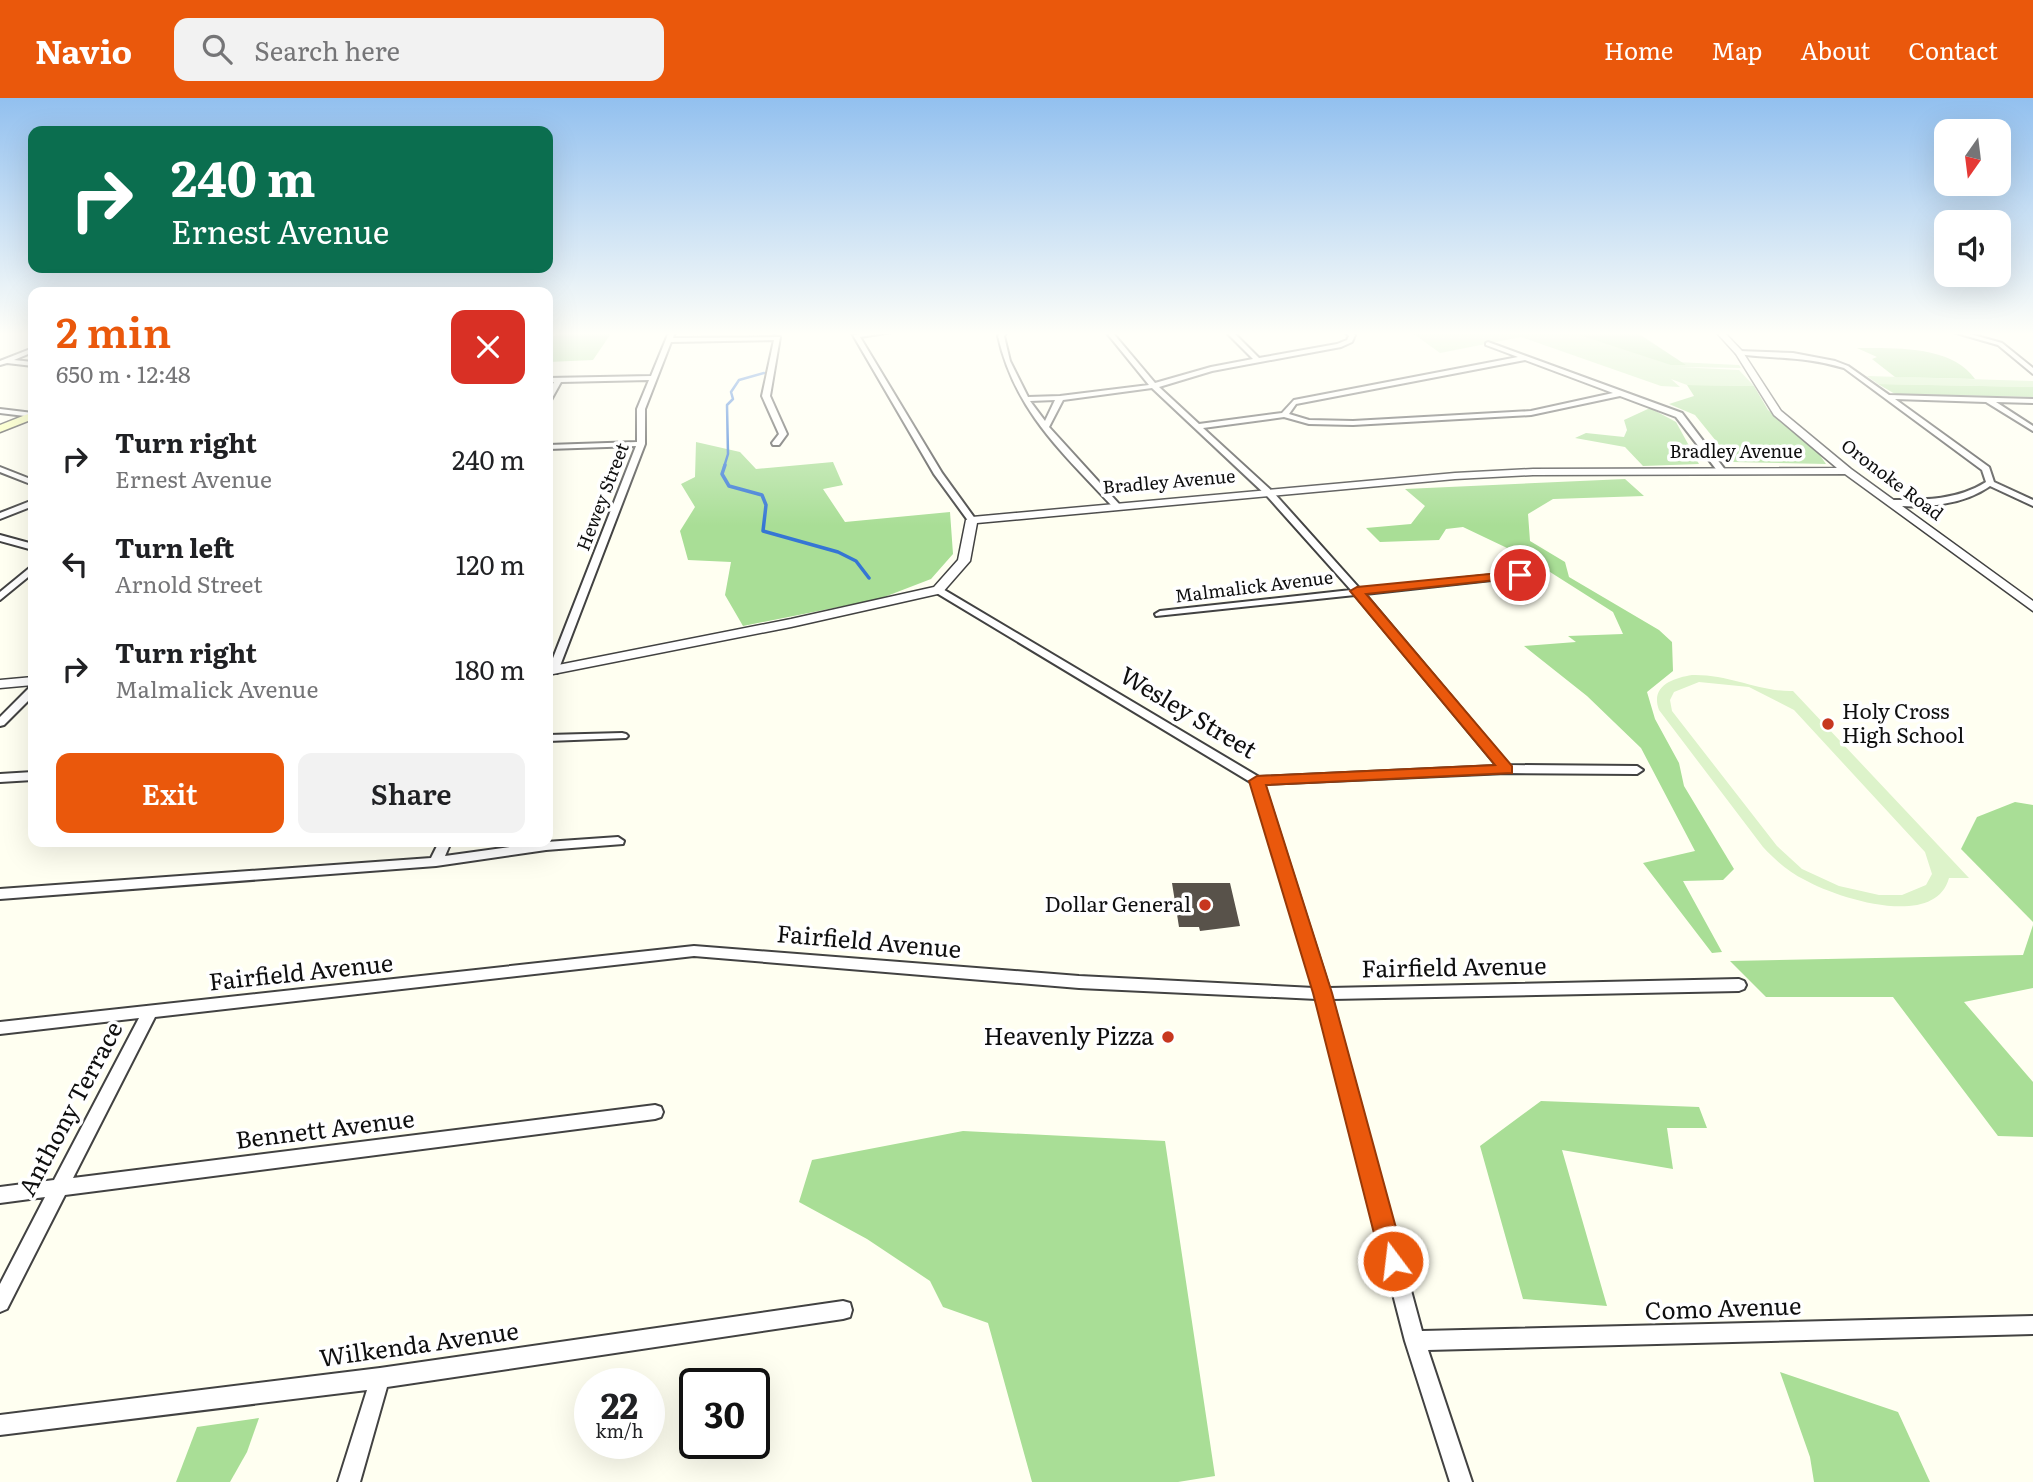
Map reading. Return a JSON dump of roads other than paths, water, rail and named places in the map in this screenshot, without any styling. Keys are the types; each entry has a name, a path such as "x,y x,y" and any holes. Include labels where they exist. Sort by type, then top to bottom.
{"main road":[{"path":"0,429 28,417"}],"street":[{"name":"Hewey Street","path":"553,664 641,444 641,409 646,397"},
{"path":"766,397 783,434 776,443"},
{"path":"553,670 792,623 938,590 964,561 972,520 938,474 892,397"},
{"path":"1024,399 1071,397"},
{"path":"1166,397 1269,494 1357,591 1506,769"},
{"path":"1284,415 1294,402 1322,397"},
{"path":"1200,426 1284,415 1309,422 1353,423 1531,413 1607,397"},
{"path":"1632,397 1679,415 1722,471"},
{"name":"Oronoke Road","path":"1767,397 1777,413 1847,471 2033,607"},
{"path":"1888,397 2033,401"},
{"path":"1888,397 1986,469 1990,483 2033,503"},
{"path":"1046,426 1060,398"},
{"path":"1024,399 1116,505"},
{"path":"1987,400 2033,429"},
{"path":"0,411 28,414"},
{"path":"553,447 641,444"},
{"path":"0,469 28,481"},
{"name":"Bradley Avenue","path":"972,520 1481,474 1847,471"},
{"path":"1893,503 1937,502 1976,494 1990,483"},
{"path":"0,516 28,505"},
{"path":"0,538 28,546"},
{"path":"0,597 28,572"},
{"name":"Malmalick Avenue","path":"1160,614 1520,575"},
{"name":"Wesley Street","path":"938,590 1257,781 1323,993 1415,1341 1461,1482"},
{"path":"0,684 28,681"},
{"path":"0,723 28,696"},
{"path":"553,738 622,736"},
{"path":"1257,781 1506,769 1637,770"},
{"path":"0,778 28,776"},
{"path":"553,846 618,841"},
{"path":"436,862 443,847"},
{"path":"0,894 436,862 539,847"},
{"name":"Fairfield Avenue","path":"0,1028 694,951 1079,982 1323,993 1739,985"},
{"name":"Anthony Terrace","path":"0,1303 56,1188 149,1013"},
{"name":"Bennett Avenue","path":"0,1195 655,1112"},
{"name":"Wilkenda Avenue","path":"0,1425 380,1378 844,1310"},
{"name":"Como Avenue","path":"1415,1341 2033,1325"},
{"path":"349,1482 380,1378"}],"waterway":[{"path":"724,467 728,454 727,405 732,397"},
{"path":"725,465 722,474 729,486 762,495 766,505 763,531 838,552 856,561 869,578"}],"place":[{"name":"Holy Cross High School","path":"1828,724"},
{"name":"Dollar General","path":"1205,905"},
{"name":"Heavenly Pizza","path":"1168,1037"}]}
